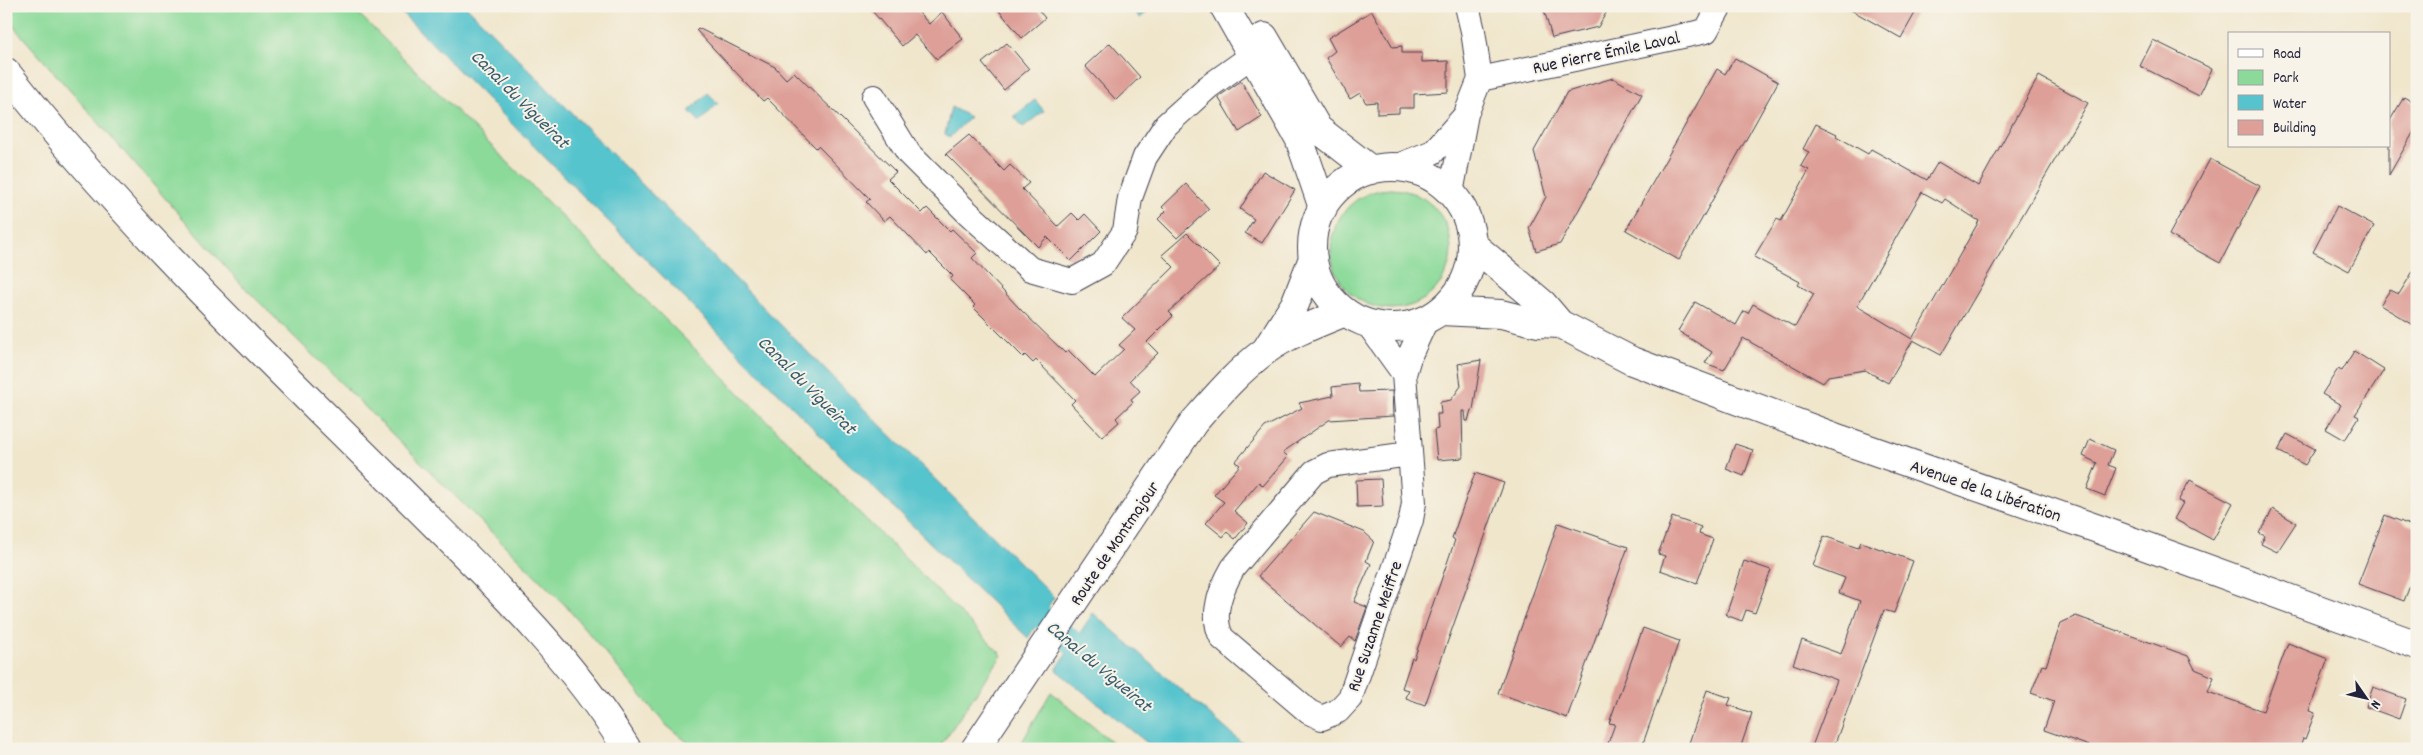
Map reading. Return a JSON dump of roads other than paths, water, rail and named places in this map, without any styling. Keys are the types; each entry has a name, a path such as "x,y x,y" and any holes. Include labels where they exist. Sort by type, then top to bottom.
{"main road":[{"path":"1224,6 1261,46"},
{"path":"1234,6 1318,129 1383,168"},
{"path":"1246,6 1299,138 1323,208"},
{"path":"6,72 84,165 240,332 508,598 581,682 626,749"},
{"path":"1383,168 1416,170 1429,176 1451,193 1463,208 1470,226 1473,245 1470,270 1459,293 1434,316 1407,326 1394,327 1356,318 1329,297 1318,278 1313,258 1314,232 1323,208 1335,191 1352,178 1383,168"},
{"name":"Avenue de la Libération","path":"1473,245 1543,304 1560,324 1632,361 1813,429 2193,563 2417,645"},
{"name":"Route de Montmajour","path":"1266,350 1295,304 1313,258"},
{"name":"Avenue de la Libération","path":"1434,316 1501,314 1538,323 1560,324"},
{"name":"Route de Montmajour","path":"975,749 1194,422 1235,376 1266,350 1308,327 1356,318"}],"street":[{"path":"1451,193 1466,114 1480,79 1473,30 1467,6"},
{"name":"Rue Pierre Émile Laval","path":"1480,79 1706,31 1720,6"},
{"path":"874,97 909,154 967,212 1030,268 1072,281 1103,264 1125,231 1130,198 1145,157 1166,125 1208,87 1261,46"},
{"path":"1383,168 1433,152 1466,114"},
{"name":"Rue Suzanne Meiffre","path":"1410,454 1328,465 1314,472 1233,568 1224,583 1216,615 1217,628 1222,638 1309,712 1322,718 1338,711 1350,698 1411,520 1414,503 1404,374 1409,357 1434,316"},
{"path":"1356,318 1404,374"}],"water":[{"path":"395,6 466,6 851,396 1054,597 1028,638 843,458"},
{"path":"1130,6 1154,6 1140,18"},
{"path":"708,93 718,103 700,122 689,111"},
{"path":"1035,100 1044,111 1023,127 1014,116"},
{"path":"951,107 970,117 950,137 945,134"},
{"path":"1093,613 1249,749 1155,749 1056,670"}],"waterway":[{"name":"Canal du Vigueirat","path":"1019,594 1041,616 1097,663"}]}
